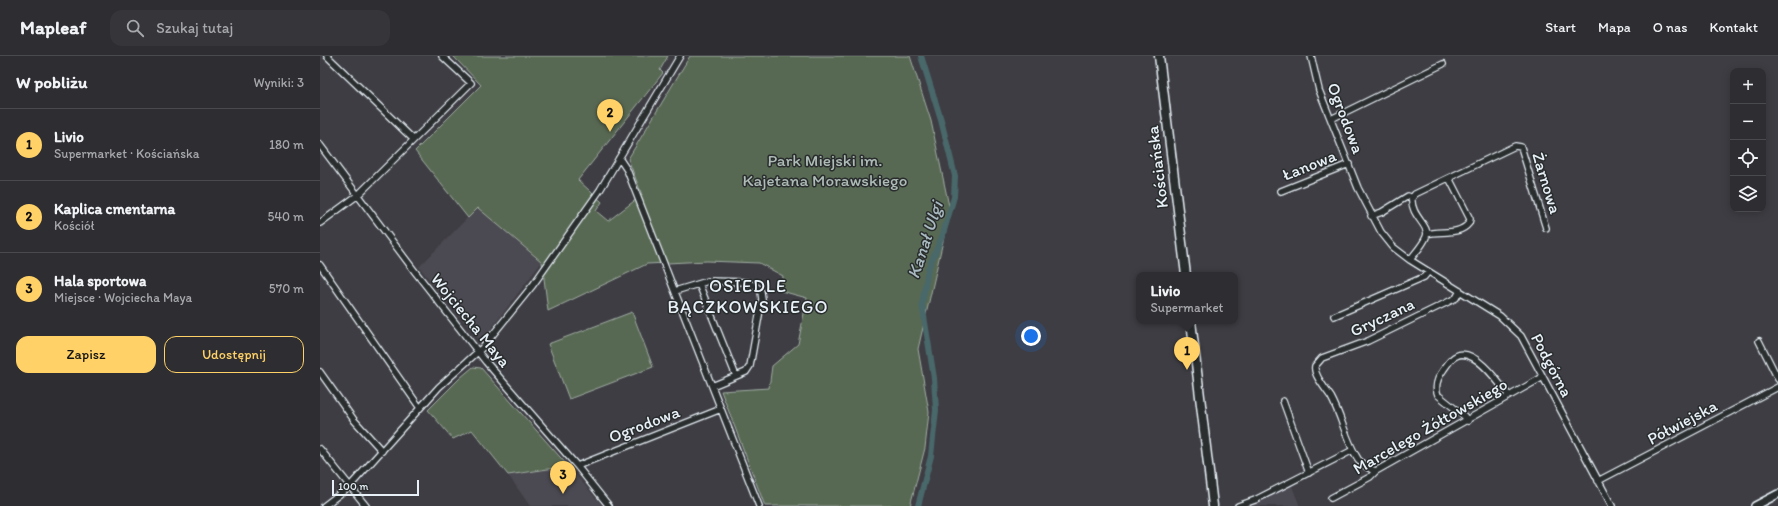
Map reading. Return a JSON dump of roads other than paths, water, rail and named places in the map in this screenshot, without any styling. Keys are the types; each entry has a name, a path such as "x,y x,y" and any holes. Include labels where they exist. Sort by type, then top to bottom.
{"main road":[{"name":"Kościańska","path":"1159,56 1186,272"},
{"path":"1191,324 1213,506"}],"street":[{"path":"327,56 413,139"},
{"path":"320,223 358,195 471,83 442,56"},
{"path":"324,506 350,486 439,387 478,352 544,270 600,190 680,56"},
{"name":"Ogrodowa","path":"1312,56 1319,90 1358,188"},
{"path":"1331,119 1443,64"},
{"name":"Wojciecha Maya","path":"320,145 416,273 478,352 577,466 608,506"},
{"name":"Żarnowa","path":"1449,178 1515,146 1521,147 1546,228"},
{"path":"619,158 627,170 759,506"},
{"name":"Łanowa","path":"1280,191 1349,164"},
{"path":"1410,260 1426,238 1427,234 1426,228 1413,211 1412,198 1415,194 1449,178 1470,218 1469,223 1460,230 1450,233 1435,232 1427,234"},
{"name":"Podgórna","path":"1358,188 1371,216 1381,232 1393,246 1410,260 1500,316 1514,327 1527,345 1612,506"},
{"path":"1371,216 1382,212 1408,196 1412,198"},
{"path":"320,265 420,408"},
{"path":"1334,316 1424,277 1428,272"},
{"path":"675,291 708,281 747,282 754,285 761,292 762,298 750,366 746,372 712,386"},
{"path":"699,284 736,376"},
{"name":"Gryczana","path":"1353,450 1337,409 1324,385 1315,374 1315,366 1322,358 1368,341 1456,298 1460,291"},
{"path":"1759,341 1778,379"},
{"path":"1468,420 1438,395 1436,391 1439,378 1452,359 1457,355 1466,354 1473,357 1492,373 1509,396"},
{"path":"320,372 354,420 382,451"},
{"name":"Marcelego Żółtowskiego","path":"1331,498 1543,377"},
{"name":"Półwiejska","path":"1598,481 1778,387"},
{"path":"1283,401 1309,473"},
{"name":"Ogrodowa","path":"577,466 721,409"},
{"path":"320,449 366,506"},
{"path":"1353,450 1366,467 1376,471"},
{"name":"Marcelego Żółtowskiego","path":"1238,506 1255,500 1353,450"},
{"path":"1755,506 1778,494"}],"waterway":[{"name":"Kanał Ulgi","path":"918,506 931,456 936,410 934,378 922,304 928,269 943,234 954,197 955,176 941,120 921,56"}],"place":[{"name":"Kaplica cmentarna","path":"610,132"},
{"name":"Livio","path":"1187,370"},
{"name":"Hala sportowa","path":"563,494"}],"district":[{"name":"OSIEDLE BĄCZKOWSKIEGO","path":"748,296"}],"park label":[{"name":"Park Miejski im. Kajetana Morawskiego","path":"825,170"}]}
